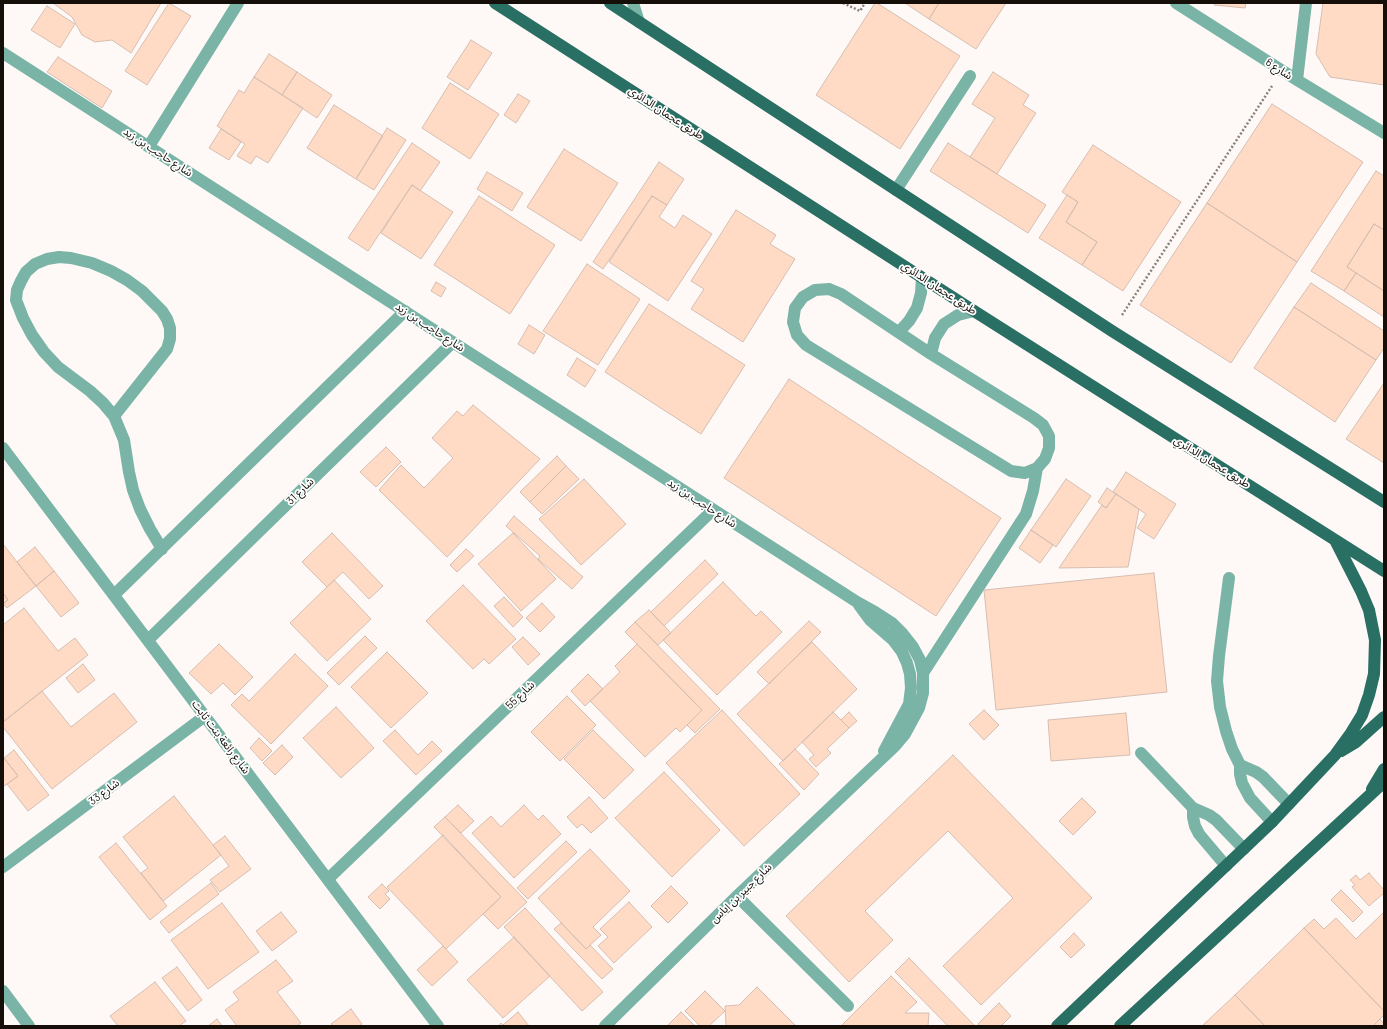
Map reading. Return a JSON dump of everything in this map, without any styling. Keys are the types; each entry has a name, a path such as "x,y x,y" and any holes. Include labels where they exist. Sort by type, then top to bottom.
{"main road":[{"name":"طريق عجمان الدائري","path":"495,3 922,278 1384,571"},
{"path":"610,3 1112,330 1384,502"},
{"path":"1057,1026 1272,822 1335,755 1352,733 1362,715 1369,695 1376,653 1375,640 1368,610 1361,591 1335,539"},
{"path":"1335,755 1356,742 1384,717"},
{"path":"1369,795 1384,769"},
{"path":"1120,1026 1384,782"}],"street":[{"path":"149,146 238,3"},
{"path":"633,3 638,22"},
{"name":"شارع 6","path":"1176,3 1282,71 1384,133"},
{"path":"1297,80 1306,3"},
{"name":"شارع حاجب بن زيد","path":"3,53 857,602"},
{"path":"896,190 970,76"},
{"path":"114,416 167,349 170,339 168,319 162,310 142,291 111,270 92,263 59,256 46,259 35,264 26,272 17,290 16,300 22,318 32,335 53,362 74,380 90,391 114,416 124,440 129,472 136,497 150,529 162,549"},
{"path":"899,332 909,321 917,308 921,293 922,278"},
{"path":"829,289 841,294 931,354 1043,425 1048,436 1049,448 1045,459 1037,468 1025,473 1011,471 806,345 797,335 793,322 795,308 803,297 815,290 829,289"},
{"path":"114,595 405,311"},
{"path":"931,354 935,338 944,324 958,315 974,311"},
{"name":"شارع 31","path":"148,640 453,342"},
{"name":"شارع رائعة بنت ثابت","path":"3,448 438,1026"},
{"path":"923,673 1026,514 1034,491 1037,468"},
{"name":"شارع 55","path":"328,879 713,510"},
{"path":"1229,578 1217,681 1220,707 1232,749 1240,765 1242,783 1246,791 1272,822"},
{"name":"شارع جبير بن إياس","path":"605,1026 895,746 905,734 919,708 923,692 923,673 920,660 902,633 892,623 857,602"},
{"name":"شارع جبير بن إياس","path":"857,602 870,620 893,640 902,652 908,663 910,674 911,688 906,713 878,762"},
{"name":"شارع 33","path":"3,867 205,716"},
{"path":"1141,753 1193,808 1216,820 1244,849"},
{"path":"1240,765 1263,777 1288,804"},
{"path":"1193,808 1194,822 1199,834 1226,866"},
{"path":"738,896 848,1006"},
{"path":"3,991 29,1026"}],"path":[{"path":"843,3 860,11 865,3"},
{"path":"1112,330 1282,71"}],"building":[{"path":"53,3 161,3 131,53 112,40 95,42 82,35 72,17"},
{"path":"169,3 191,16 147,85 125,71"},
{"path":"875,3 960,56 900,149 816,95"},
{"path":"905,3 939,3 929,19"},
{"path":"939,3 1006,3 976,49 929,19"},
{"path":"1215,3 1246,3 1245,8 1214,5"},
{"path":"1323,3 1384,3 1384,85 1330,77 1316,54"},
{"path":"47,6 75,24 60,48 31,30"},
{"path":"471,40 492,53 468,90 447,77"},
{"path":"269,54 297,72 282,95 254,77"},
{"path":"58,57 112,91 102,108 47,72"},
{"path":"297,72 332,95 317,118 282,95"},
{"path":"993,72 1029,95 1023,105 1036,113 997,174 970,157 995,118 972,104"},
{"path":"254,77 303,108 268,163 256,156 251,164 237,156 245,144 217,126 239,90 244,93"},
{"path":"450,83 499,114 470,159 422,128"},
{"path":"518,94 530,101 516,123 504,115"},
{"path":"1272,104 1363,162 1297,262 1207,203"},
{"path":"334,105 383,136 356,179 307,148"},
{"path":"387,128 406,140 374,190 356,179"},
{"path":"221,129 241,142 229,160 209,148"},
{"path":"412,143 440,162 420,191 412,185 368,251 348,238"},
{"path":"948,143 1046,205 1028,233 930,171"},
{"path":"1093,145 1181,202 1123,291 1082,265 1097,242 1066,222 1078,202 1062,192"},
{"path":"564,149 618,183 581,241 527,207"},
{"path":"659,162 684,179 667,205 652,196 603,269 593,262"},
{"path":"1376,171 1384,176 1384,230 1374,224 1347,267 1356,273 1344,291 1311,271"},
{"path":"487,172 523,193 512,211 477,189"},
{"path":"412,185 453,212 421,259 381,233"},
{"path":"1067,195 1078,202 1066,222 1097,242 1082,265 1039,238"},
{"path":"479,196 555,245 510,314 434,265"},
{"path":"652,196 667,205 659,217 675,228 683,215 712,234 668,301 609,262"},
{"path":"1207,203 1297,262 1231,363 1140,305"},
{"path":"736,210 776,235 770,244 795,259 743,342 691,309 704,289 691,281"},
{"path":"1374,224 1384,230 1384,291 1347,267"},
{"path":"587,264 640,299 598,365 543,331"},
{"path":"1356,273 1384,291 1384,317 1344,291"},
{"path":"436,282 446,288 441,297 431,291"},
{"path":"1311,283 1384,331 1384,348 1376,360 1294,307"},
{"path":"649,304 745,365 701,434 605,372"},
{"path":"1294,307 1376,360 1335,422 1254,368"},
{"path":"529,325 545,335 534,354 518,344"},
{"path":"577,358 596,370 585,387 567,375"},
{"path":"789,379 1001,518 936,616 724,478"},
{"path":"1384,383 1384,463 1346,439"},
{"path":"473,405 540,459 447,557 379,490 401,465 424,488 453,458 432,438 457,411 463,416"},
{"path":"386,447 401,462 376,487 360,472"},
{"path":"557,456 566,466 530,502 520,492"},
{"path":"566,466 579,479 542,514 530,502"},
{"path":"1126,472 1176,504 1154,539 1137,528 1146,514 1113,492"},
{"path":"584,479 626,524 581,565 539,519"},
{"path":"1066,479 1091,496 1056,547 1031,530"},
{"path":"1107,488 1116,494 1106,508 1098,502"},
{"path":"1116,494 1139,509 1128,567 1059,568 1102,505 1106,508"},
{"path":"514,516 583,577 572,589 538,559 540,556 506,526"},
{"path":"1031,530 1053,545 1040,563 1019,548"},
{"path":"332,533 383,586 369,599 343,572 327,587 302,562"},
{"path":"513,533 556,579 521,611 478,564"},
{"path":"3,544 36,586 7,608 3,604 8,600 3,593"},
{"path":"35,547 54,571 36,586 17,562"},
{"path":"466,549 474,556 457,572 450,565"},
{"path":"705,560 718,574 664,626 651,612"},
{"path":"54,571 79,603 61,617 36,586"},
{"path":"1154,573 1167,692 996,710 984,590"},
{"path":"334,580 371,619 327,661 290,623"},
{"path":"723,582 756,616 761,611 782,632 717,695 663,640"},
{"path":"463,585 516,639 489,664 484,659 473,669 426,621"},
{"path":"3,593 8,600 3,604"},
{"path":"504,597 523,617 513,627 494,606"},
{"path":"542,603 555,617 540,632 526,618"},
{"path":"24,608 58,651 75,638 88,655 3,722 3,625"},
{"path":"649,610 671,633 658,645 635,622"},
{"path":"809,621 821,632 769,684 757,672"},
{"path":"635,622 720,709 695,733 687,725 702,710 625,632"},
{"path":"365,636 377,648 339,685 327,673"},
{"path":"523,637 540,654 528,665 512,647"},
{"path":"812,642 857,689 783,761 737,714"},
{"path":"219,644 253,677 235,695 223,683 211,694 189,673"},
{"path":"637,644 702,710 680,732 676,728 645,757 590,701 620,672 615,666"},
{"path":"387,652 428,693 391,728 351,687"},
{"path":"295,654 328,686 271,744 231,705 242,694 249,701"},
{"path":"83,664 95,680 78,693 66,678"},
{"path":"588,674 603,689 585,706 571,691"},
{"path":"42,691 71,727 114,693 137,722 52,789 3,727 3,722"},
{"path":"567,696 596,725 560,761 531,732"},
{"path":"336,707 374,748 341,778 303,738"},
{"path":"722,710 800,794 744,846 666,763"},
{"path":"984,710 999,725 984,740 969,724"},
{"path":"833,712 849,728 827,749 831,753 816,767 809,759 814,755 802,742"},
{"path":"849,712 857,721 849,728 841,720"},
{"path":"1126,713 1130,755 1051,761 1048,720"},
{"path":"395,730 418,755 432,741 442,751 416,775 383,741"},
{"path":"593,730 634,770 604,799 564,759"},
{"path":"259,738 272,751 262,761 250,748"},
{"path":"282,745 293,757 275,775 263,763"},
{"path":"795,749 819,774 804,790 779,764"},
{"path":"14,750 49,795 28,811 7,784 18,776 4,758"},
{"path":"953,755 1092,898 981,1005 943,966 1013,898 948,831 865,911 893,940 849,982 786,916"},
{"path":"3,757 18,776 3,787"},
{"path":"664,772 720,830 672,877 615,818"},
{"path":"174,796 221,855 163,901 141,873 148,868 123,837"},
{"path":"589,797 608,818 591,833 582,824 577,828 567,817"},
{"path":"1082,798 1096,812 1073,835 1059,821"},
{"path":"458,805 474,821 461,833 445,817"},
{"path":"524,805 538,820 543,815 561,834 514,878 472,833 491,816 501,827"},
{"path":"445,817 527,902 498,929 483,914 501,897 434,827"},
{"path":"443,835 501,897 446,949 387,887"},
{"path":"225,836 251,869 220,892 210,880 229,866 213,845"},
{"path":"566,841 577,852 528,899 517,888"},
{"path":"116,843 167,906 150,920 99,857"},
{"path":"590,849 630,891 593,927 601,935 586,949 538,898"},
{"path":"1369,873 1384,890 1384,893 1369,906 1352,887 1355,885 1350,880 1356,875 1360,880"},
{"path":"211,883 219,894 169,933 160,922"},
{"path":"382,884 389,891 385,894 390,899 380,909 368,897"},
{"path":"671,886 688,903 668,923 651,906"},
{"path":"1341,890 1363,912 1353,922 1331,900"},
{"path":"629,902 652,927 614,963 598,946 608,937 600,929"},
{"path":"222,903 259,952 208,989 171,940"},
{"path":"525,908 603,992 582,1011 504,927"},
{"path":"281,912 297,932 272,951 256,931"},
{"path":"1384,912 1384,1011 1304,928 1314,919 1324,929 1336,918 1356,939"},
{"path":"561,923 586,949 590,945 613,969 602,979 554,929"},
{"path":"1304,928 1384,1011 1384,1015 1373,1026 1265,1026 1235,995"},
{"path":"1074,933 1085,945 1071,958 1060,947"},
{"path":"514,937 550,976 503,1018 467,980"},
{"path":"443,946 458,962 432,986 417,970"},
{"path":"909,958 975,1026 948,1026 895,972"},
{"path":"276,960 293,981 277,992 301,1023 297,1026 237,1026 225,1010 239,1000 233,992"},
{"path":"177,967 202,1000 188,1011 162,978"},
{"path":"891,976 917,1002 905,1013 929,1013 928,1026 841,1026"},
{"path":"155,982 186,1021 179,1026 118,1026 110,1016"},
{"path":"757,987 796,1026 726,1026 725,1006 739,1005"},
{"path":"705,991 725,1011 709,1026 700,1026 685,1011"},
{"path":"1235,995 1265,1026 1202,1026"},
{"path":"999,1003 1011,1016 1001,1026 980,1026 978,1024"},
{"path":"351,1009 362,1024 359,1026 333,1026 331,1024"},
{"path":"518,1012 529,1026 498,1026 501,1023 503,1025"},
{"path":"681,1012 695,1026 667,1026"},
{"path":"217,1019 222,1026 208,1026"},
{"path":"1380,1019 1384,1026 1373,1026"}]}
